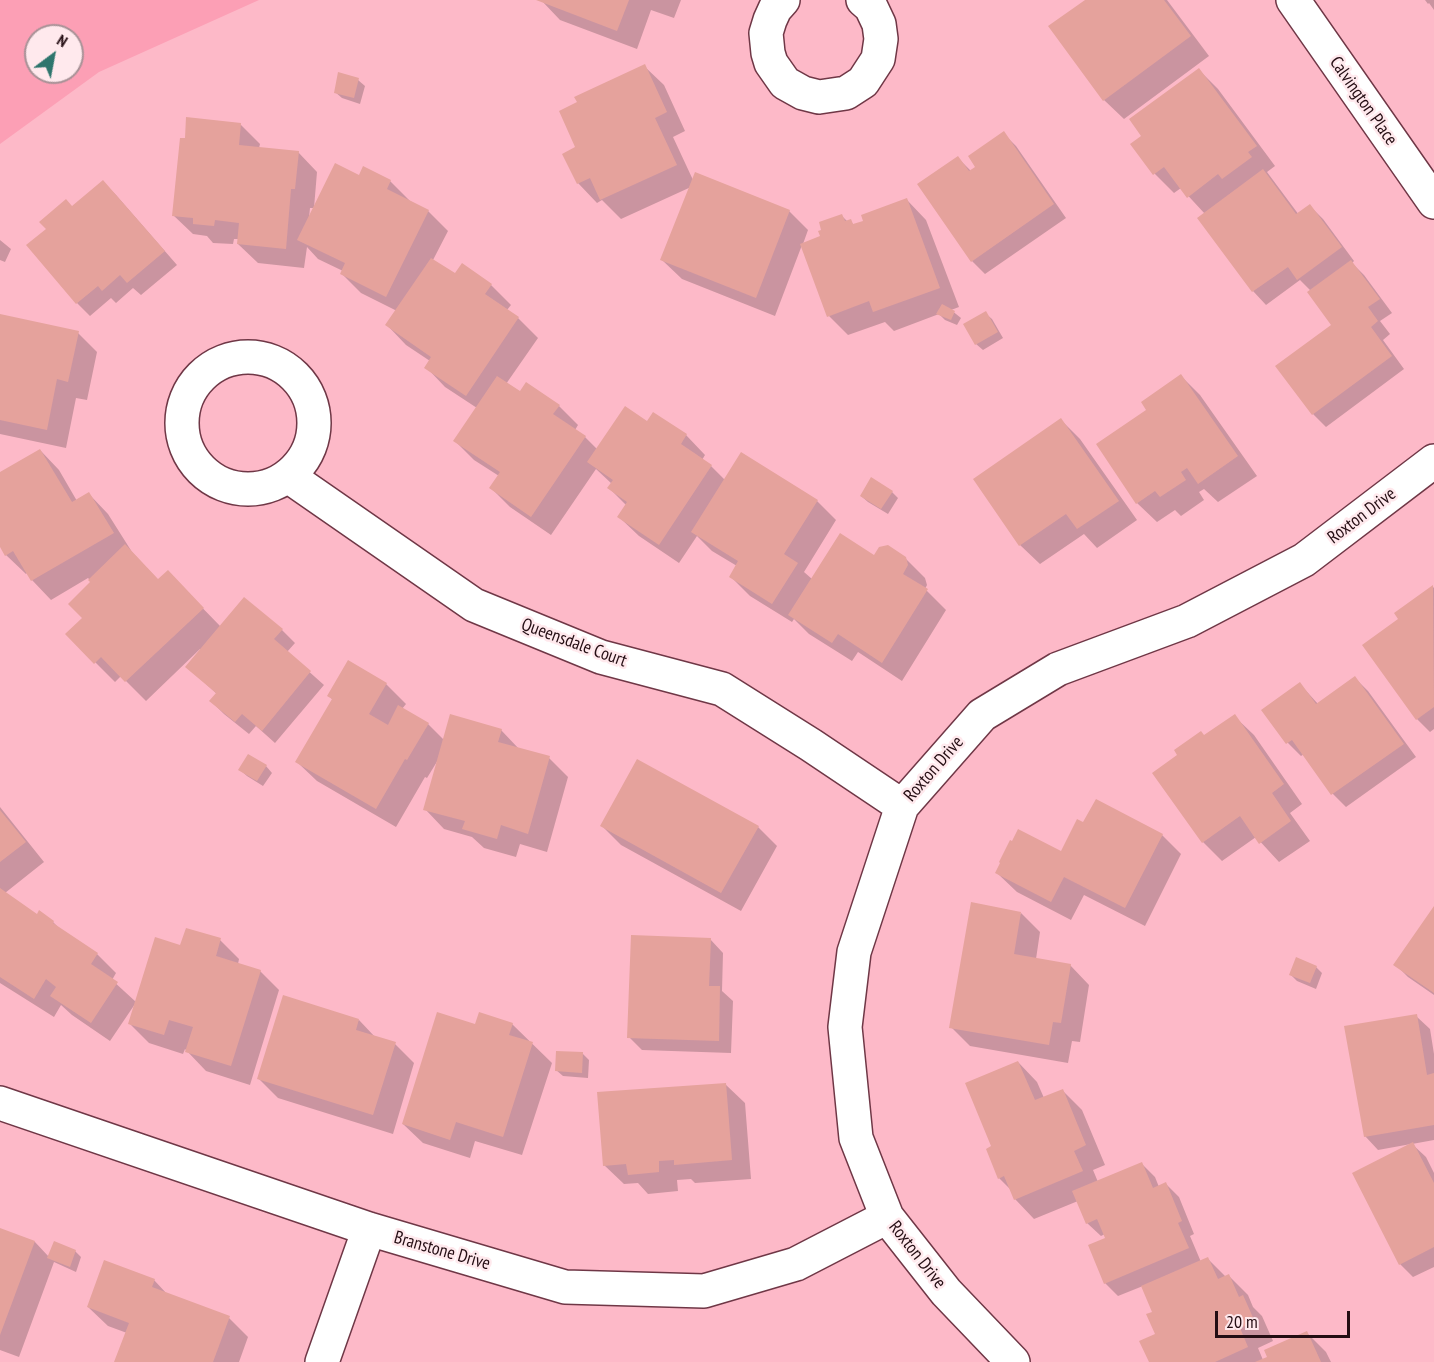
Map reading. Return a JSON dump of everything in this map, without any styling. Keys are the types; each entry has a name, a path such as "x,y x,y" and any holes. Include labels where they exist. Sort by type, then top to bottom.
{"street":[{"path":"783,0 775,9 766,33 771,63 785,83 803,93 819,97 846,93 863,82 878,60 881,39 873,2"},
{"name":"Calvington Place","path":"1293,0 1434,202"},
{"path":"252,357 268,360 287,369 303,386 311,404 315,426 312,441 302,462 288,476 270,486 248,489 232,488 202,471 188,452 182,419 188,394 201,376 211,368 232,359 252,357"},
{"name":"Roxton Drive","path":"1013,1362 946,1292 887,1217 856,1138 845,1027 854,952 902,806 982,715 1058,669 1187,621 1304,560 1434,461"},
{"name":"Queensdale Court","path":"288,476 474,604 601,657 722,689 902,806"},
{"name":"Branstone Drive","path":"0,1103 369,1229 565,1287 704,1291 796,1264 887,1217"},
{"path":"322,1362 369,1229"}],"shaded area":[{"path":"0,0 259,0 99,72 84,83 84,24 24,24 24,84 82,84 0,144"}],"building":[{"path":"536,0 629,0 617,31"},
{"path":"1085,0 1164,0 1191,36 1103,101 1048,26"},
{"path":"645,64 667,112 655,118 677,165 600,200 590,178 577,184 562,154 575,147 559,111 577,102 574,97"},
{"path":"1199,68 1257,146 1248,152 1252,157 1222,179 1218,174 1187,198 1164,167 1153,175 1130,144 1141,136 1129,119"},
{"path":"338,72 359,78 354,98 334,93"},
{"path":"186,117 241,123 239,145 299,151 295,189 291,189 286,249 237,244 239,223 215,220 214,226 193,224 193,218 172,216 180,138 185,138"},
{"path":"1004,131 1054,204 971,262 917,184 958,156 969,171 975,167 968,156"},
{"path":"335,163 359,175 363,166 391,180 387,189 429,210 386,297 340,274 345,263 297,240"},
{"path":"1263,169 1296,214 1310,204 1342,247 1297,280 1288,267 1252,292 1197,218"},
{"path":"695,172 790,210 756,298 660,260"},
{"path":"103,180 165,251 127,283 120,275 102,291 98,286 76,304 26,245 46,229 39,222 66,199 72,206"},
{"path":"907,198 940,288 873,312 869,301 827,317 800,244 820,236 819,222 842,214 845,221 851,219 853,224 863,221 861,215"},
{"path":"431,258 455,273 462,263 492,284 485,294 519,317 466,396 424,368 431,357 385,325"},
{"path":"1351,260 1380,299 1368,307 1378,321 1371,327 1392,356 1312,415 1275,366 1331,325 1307,292"},
{"path":"942,304 955,311 951,320 936,314"},
{"path":"986,311 998,332 975,345 963,324"},
{"path":"0,314 79,331 68,382 57,379 47,430 0,420"},
{"path":"1181,374 1238,456 1198,484 1187,468 1181,472 1186,480 1160,497 1155,491 1136,504 1096,444 1146,410 1141,402"},
{"path":"497,376 520,391 526,382 560,405 553,414 586,436 531,517 489,488 500,472 453,441"},
{"path":"625,406 647,421 653,412 687,434 681,444 712,465 659,545 617,517 627,502 607,488 613,480 587,462"},
{"path":"1061,418 1119,501 1077,529 1066,514 1019,546 973,479"},
{"path":"40,449 72,502 89,492 114,533 31,581 13,551 5,556 0,547 0,472"},
{"path":"741,452 818,500 784,554 798,563 772,604 729,577 738,561 691,532"},
{"path":"871,477 893,491 881,509 860,496"},
{"path":"840,533 874,555 879,547 888,545 906,557 908,565 903,574 928,589 882,663 838,634 832,643 788,615"},
{"path":"125,544 158,579 168,570 204,608 125,682 101,657 94,664 65,634 82,618 68,604 90,582 88,580"},
{"path":"1433,585 1434,707 1416,720 1362,645 1398,619 1394,613"},
{"path":"244,597 283,629 274,639 311,671 262,731 242,714 235,722 209,701 216,693 185,667"},
{"path":"348,660 387,683 369,714 388,725 398,705 429,723 376,809 295,762 332,699 327,696"},
{"path":"1355,676 1404,744 1331,795 1292,740 1286,744 1261,710 1300,682 1316,704"},
{"path":"450,714 502,729 498,742 550,756 528,834 501,825 497,839 462,829 465,821 423,810"},
{"path":"1235,714 1284,784 1272,793 1291,821 1259,844 1240,816 1202,843 1152,773 1177,755 1174,750 1201,731 1204,735"},
{"path":"248,754 267,765 257,781 238,770"},
{"path":"637,759 759,826 721,893 600,826"},
{"path":"1096,799 1163,834 1125,908 1064,877 1051,902 995,873 1010,840 1012,841 1018,829 1061,851 1077,819 1083,822"},
{"path":"0,810 26,842 0,862"},
{"path":"0,888 37,914 39,910 54,921 53,923 98,953 91,964 118,982 91,1023 50,996 56,987 46,979 34,999 0,977"},
{"path":"971,902 1021,912 1014,954 1071,964 1061,1023 1053,1022 1049,1045 949,1028"},
{"path":"1434,906 1434,993 1393,965"},
{"path":"186,928 221,938 216,956 261,970 231,1066 185,1052 193,1027 169,1020 164,1035 128,1024 155,937 180,945"},
{"path":"631,935 711,938 709,986 720,986 719,1041 627,1038"},
{"path":"1296,957 1317,966 1310,983 1289,975"},
{"path":"283,995 359,1019 356,1030 396,1042 373,1115 257,1079"},
{"path":"437,1012 475,1024 479,1012 513,1023 509,1035 533,1042 503,1137 456,1122 450,1140 402,1124"},
{"path":"1417,1014 1427,1075 1434,1073 1434,1125 1364,1137 1344,1026"},
{"path":"556,1051 583,1052 582,1073 555,1071"},
{"path":"1018,1061 1035,1100 1063,1089 1086,1145 1074,1151 1083,1171 1014,1200 1004,1176 998,1179 986,1149 991,1146 965,1083"},
{"path":"726,1083 732,1160 674,1165 674,1160 659,1161 659,1172 628,1175 626,1164 603,1166 597,1092"},
{"path":"1413,1142 1434,1183 1434,1247 1399,1265 1352,1173"},
{"path":"1142,1162 1153,1188 1166,1182 1182,1221 1178,1223 1189,1248 1104,1284 1088,1245 1105,1238 1097,1219 1086,1224 1072,1191"},
{"path":"0,1228 35,1241 0,1335"},
{"path":"54,1241 76,1250 70,1267 47,1258"},
{"path":"1208,1257 1218,1279 1229,1274 1239,1297 1243,1295 1255,1322 1240,1328 1248,1347 1215,1362 1149,1362 1139,1341 1155,1334 1146,1314 1152,1312 1141,1286"},
{"path":"104,1260 155,1279 152,1287 230,1316 213,1362 114,1362 129,1323 87,1307"},
{"path":"1307,1331 1321,1362 1255,1362 1267,1357 1264,1350"}]}
